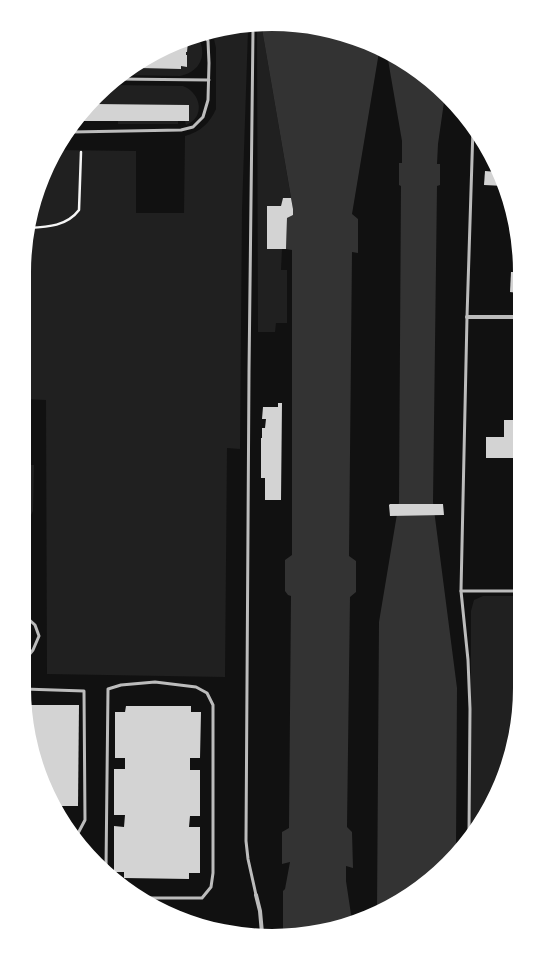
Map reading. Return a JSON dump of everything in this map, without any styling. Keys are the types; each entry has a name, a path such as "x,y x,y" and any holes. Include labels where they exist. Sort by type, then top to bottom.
{"street":[{"path":"467,316 513,317"},
{"path":"256,895 260,911 262,928"}],"lane":[{"path":"253,32 246,841 248,859 256,895"},
{"path":"76,132 182,130 193,127 203,117 208,100 209,80 207,40"},
{"path":"128,79 209,80"},
{"path":"469,826 470,708 468,660 461,591 467,316 474,140"},
{"path":"461,591 513,591"},
{"path":"31,622 39,636 31,652"},
{"path":"106,862 108,689 120,685 155,682 196,687 207,693 213,705 213,873 211,887 202,898 153,898"},
{"path":"31,689 84,691 85,820 79,832"}],"path":[{"path":"35,228 50,227 71,218 79,210 82,152"}],"shaded area":[{"path":"257,32 262,32 291,198 283,198 281,206 267,206 267,248 282,249 281,270 287,270 287,323 276,323 275,332 258,332"},
{"path":"262,32 303,33 334,39 364,49 378,56 352,214 358,219 358,253 352,252 349,556 356,561 356,592 350,597 347,827 352,832 353,868 346,866 346,881 351,915 319,924 283,928 283,891 285,889 290,862 282,864 282,832 289,828 291,596 285,591 285,560 292,555 292,250 286,249 287,218 293,215"},
{"path":"248,33 242,210 240,449 227,448 225,677 47,674 46,400 31,399 31,272 33,241 39,210 49,180 64,150 136,151 136,213 184,213 185,136 195,132 208,123 216,109 216,48 214,39"},
{"path":"200,42 202,56 200,62 193,71 187,74 180,76 133,75 144,68 180,69 181,66 187,67 188,46"},
{"path":"388,61 419,81 444,104 438,144 437,164 440,164 440,185 437,186 433,502 457,688 456,843 419,879 377,905 379,622 399,502 401,186 399,185 399,163 402,163 402,141"},
{"path":"120,85 183,86 194,94 199,105 199,111 196,117 186,125 185,121 189,121 188,105 100,104"},
{"path":"118,121 178,121 178,124 118,124"},
{"path":"31,465 34,465 33,511 31,515"},
{"path":"483,596 513,596 513,688 511,719 505,750 495,780 481,808 471,823 471,611 474,600"}],"building":[{"path":"188,46 186,52 187,67 181,66 181,69 144,68 165,56"},
{"path":"100,104 189,105 189,121 84,121"},
{"path":"485,171 491,172 497,186 484,185"},
{"path":"283,198 291,198 293,209 293,215 287,218 286,249 267,249 267,206 281,206"},
{"path":"511,272 513,272 513,292 510,292"},
{"path":"278,403 282,403 281,500 265,500 265,478 261,478 261,438 262,428 265,428 266,419 262,419 263,407 278,407"},
{"path":"504,420 513,420 513,458 486,458 486,437 504,437"},
{"path":"390,504 443,504 444,515 390,516"},
{"path":"32,705 79,705 78,806 62,806 49,780 39,750 33,719"},
{"path":"126,706 191,706 191,712 201,712 200,758 190,758 190,770 200,770 200,816 190,816 189,827 200,827 200,873 189,873 189,879 124,878 124,872 117,872 114,870 114,826 124,827 125,815 114,815 114,769 125,769 125,758 115,758 115,712 125,712"}]}
